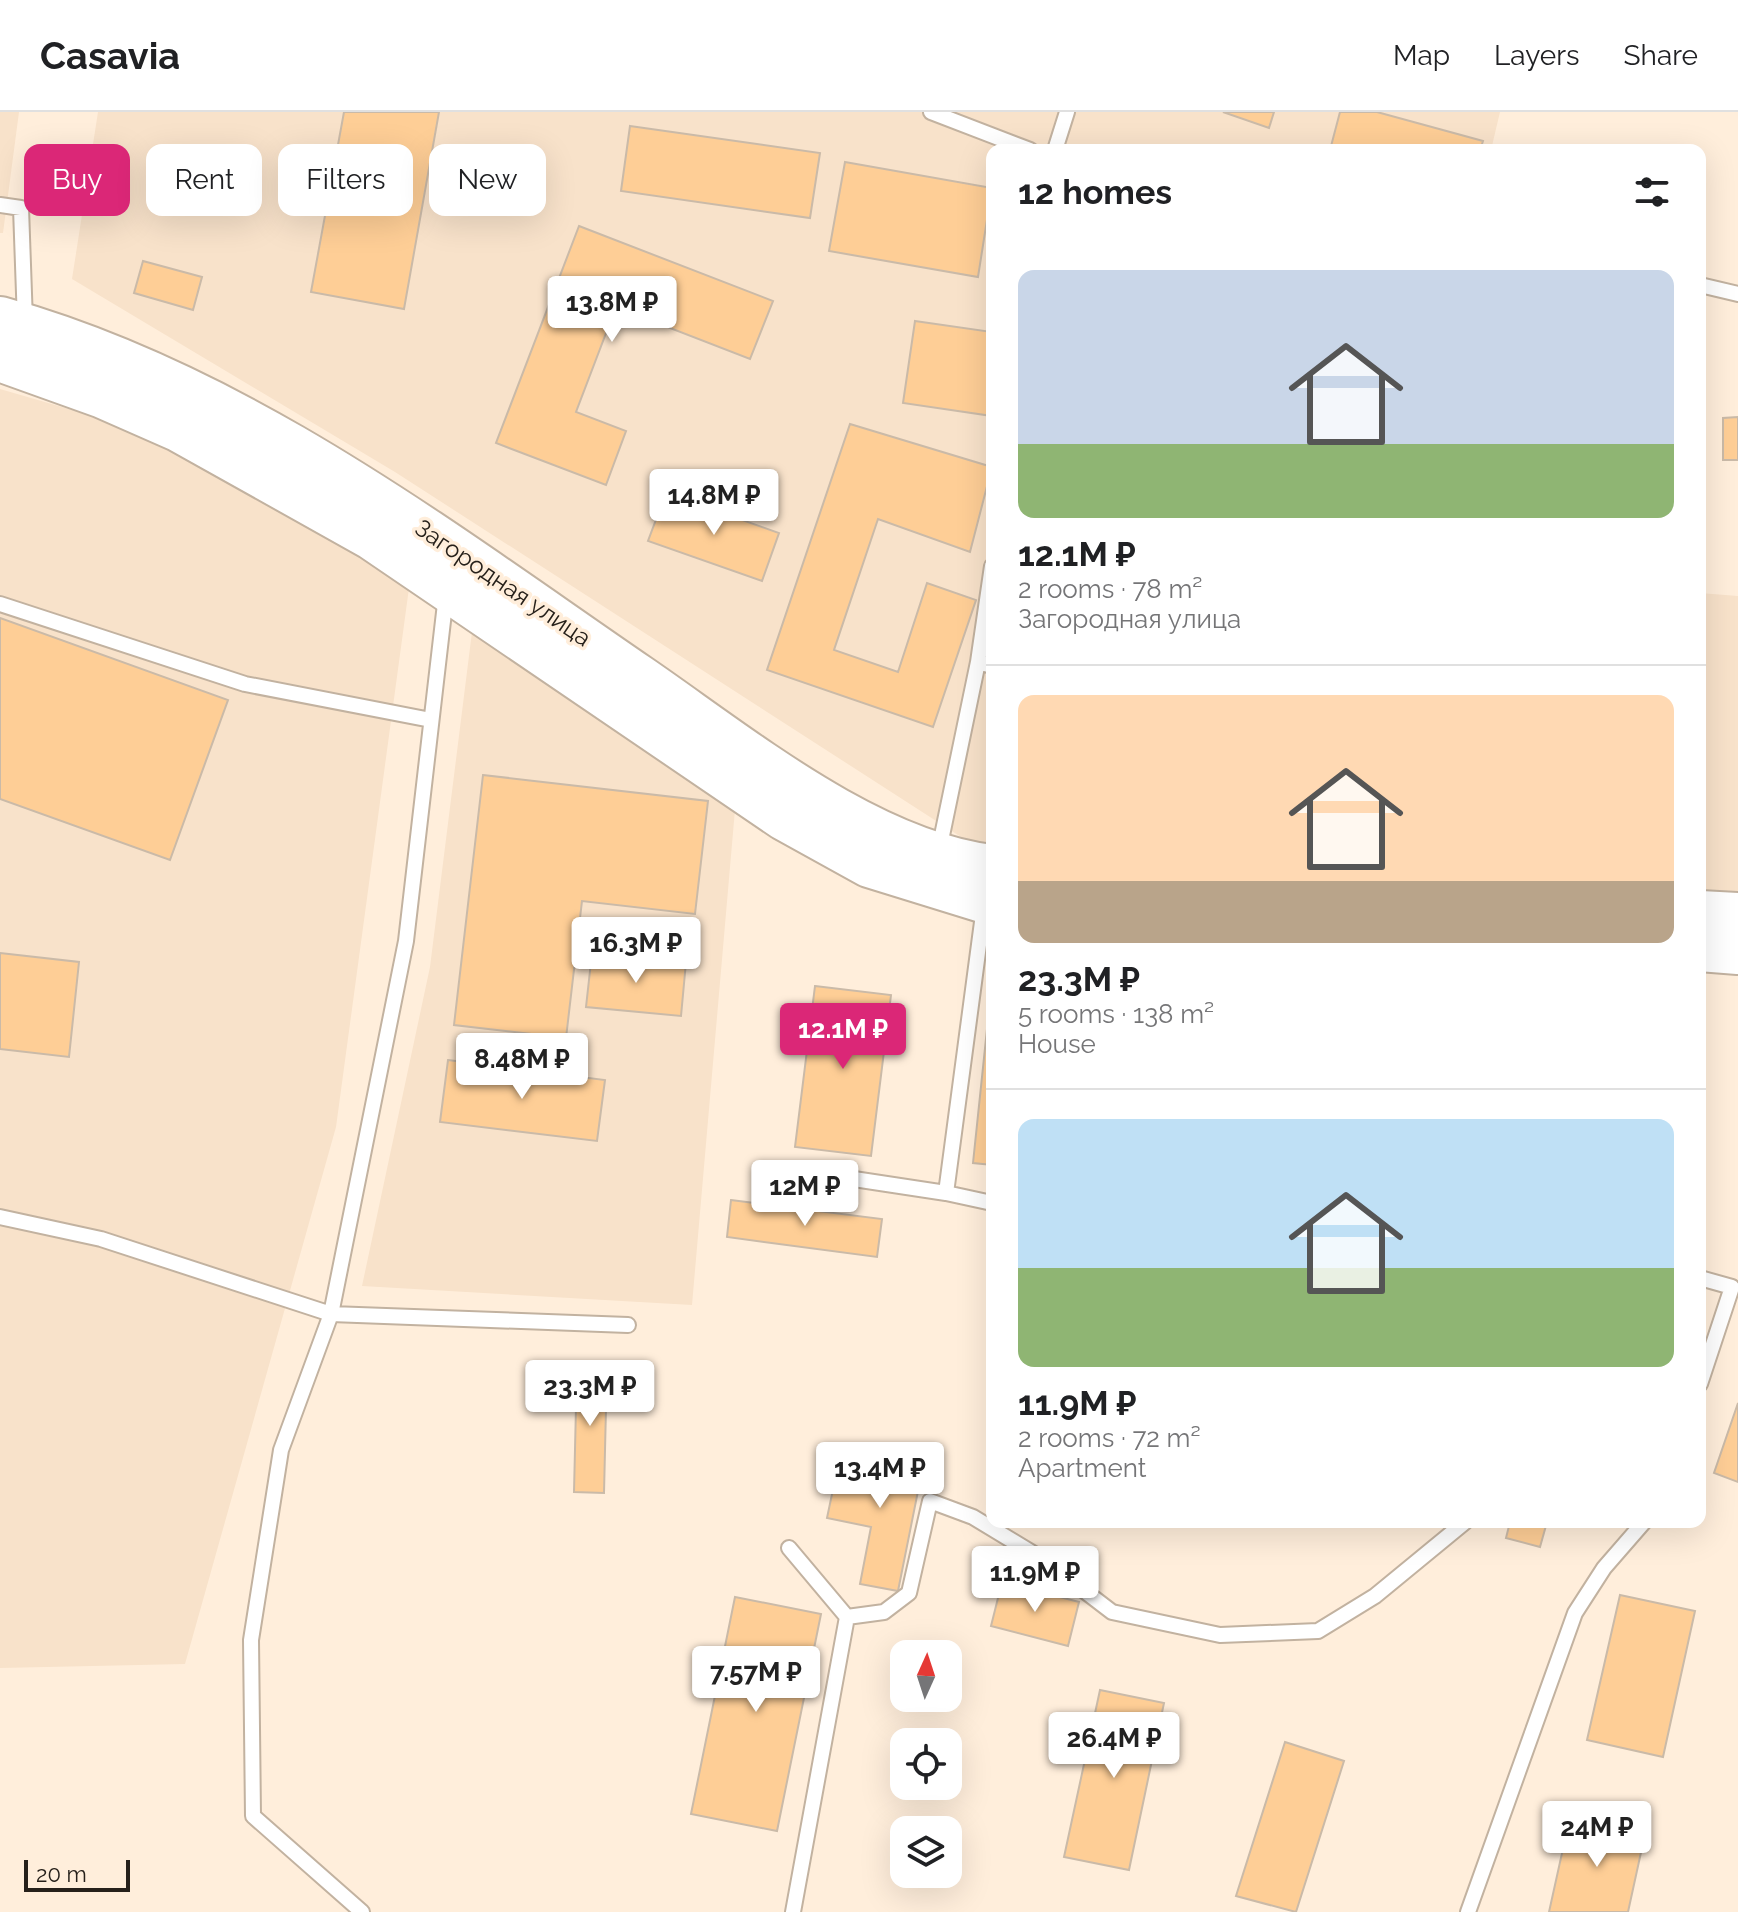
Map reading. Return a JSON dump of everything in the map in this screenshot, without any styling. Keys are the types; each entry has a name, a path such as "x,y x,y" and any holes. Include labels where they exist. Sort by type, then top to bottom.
{"main road":[{"name":"Загородная улица","path":"8,335 103,396 178,429 371,537 457,574 877,833 938,856 986,889"},
{"name":"Загородная улица","path":"457,574 784,818 869,865 986,890"},
{"path":"1706,913 1738,915"},
{"path":"1706,949 1738,952"}],"lane":[{"path":"931,112 1014,144"},
{"path":"1057,144 1067,112"},
{"path":"0,205 21,208 8,335"},
{"path":"1706,286 1738,294"},
{"path":"362,1912 253,1816 251,1640 278,1465 331,1314 406,941 431,720 457,574"},
{"path":"0,604 245,684 431,720"},
{"path":"938,856 985,664"},
{"path":"946,1193 986,912"},
{"path":"821,1174 986,1202"},
{"path":"0,1217 101,1239 331,1314 628,1325"},
{"path":"1706,1280 1732,1287 1706,1366"},
{"path":"847,1617 884,1612 909,1593 930,1501 986,1525"},
{"path":"991,1528 1044,1560 1112,1612 1220,1635 1318,1631 1375,1596 1458,1528"},
{"path":"1468,1912 1575,1613 1604,1568 1639,1528"},
{"path":"789,1548 847,1617"},
{"path":"793,1912 847,1617"}],"shaded area":[{"path":"0,112 19,112 3,233 0,233"},
{"path":"98,112 1500,112 1492,144 986,144 986,847 975,846 395,472 72,279 82,216 130,216 130,144 93,144"},
{"path":"0,389 186,443 409,588 336,1127 185,1664 0,1668"},
{"path":"1706,593 1738,596 1738,899 1706,897"},
{"path":"474,616 736,798 692,1305 362,1286 430,967"}],"building":[{"path":"344,112 439,112 433,144 429,144 429,168 404,309 311,292 325,216 413,216 413,144 338,144"},
{"path":"1223,112 1274,112 1269,128"},
{"path":"1340,112 1377,112 1483,141 1482,144 1332,144"},
{"path":"630,126 820,153 810,218 621,191"},
{"path":"845,162 986,187 986,226 978,277 829,251"},
{"path":"579,226 773,301 750,359 616,307 576,412 626,431 606,485 496,443"},
{"path":"143,261 202,277 193,310 134,293"},
{"path":"915,321 986,331 986,415 903,403"},
{"path":"1738,417 1738,460 1723,460 1723,418"},
{"path":"850,424 986,465 986,490 970,552 878,519 834,650 898,672 927,583 976,600 933,727 767,670"},
{"path":"666,493 779,533 762,581 648,541"},
{"path":"0,618 228,700 170,860 0,799"},
{"path":"483,775 708,801 695,914 582,901 566,1038 454,1025"},
{"path":"0,953 79,962 69,1057 0,1049"},
{"path":"592,953 686,962 681,1016 586,1007"},
{"path":"815,986 891,995 871,1156 795,1147"},
{"path":"986,1039 986,1164 973,1163"},
{"path":"448,1060 605,1080 597,1141 440,1122"},
{"path":"731,1200 882,1219 877,1257 727,1237"},
{"path":"577,1364 607,1365 604,1493 574,1492"},
{"path":"1738,1403 1738,1482 1714,1473"},
{"path":"887,1449 925,1456 898,1591 860,1584 871,1527 827,1518 840,1456 884,1464"},
{"path":"1508,1528 1545,1528 1540,1547 1506,1538"},
{"path":"1002,1582 1079,1602 1068,1646 991,1626"},
{"path":"1620,1595 1695,1611 1663,1757 1587,1740"},
{"path":"735,1597 821,1614 777,1831 691,1814"},
{"path":"1100,1690 1164,1703 1129,1870 1064,1857"},
{"path":"1285,1742 1344,1761 1296,1912 1236,1896"},
{"path":"1570,1817 1645,1834 1628,1912 1549,1912"}]}
